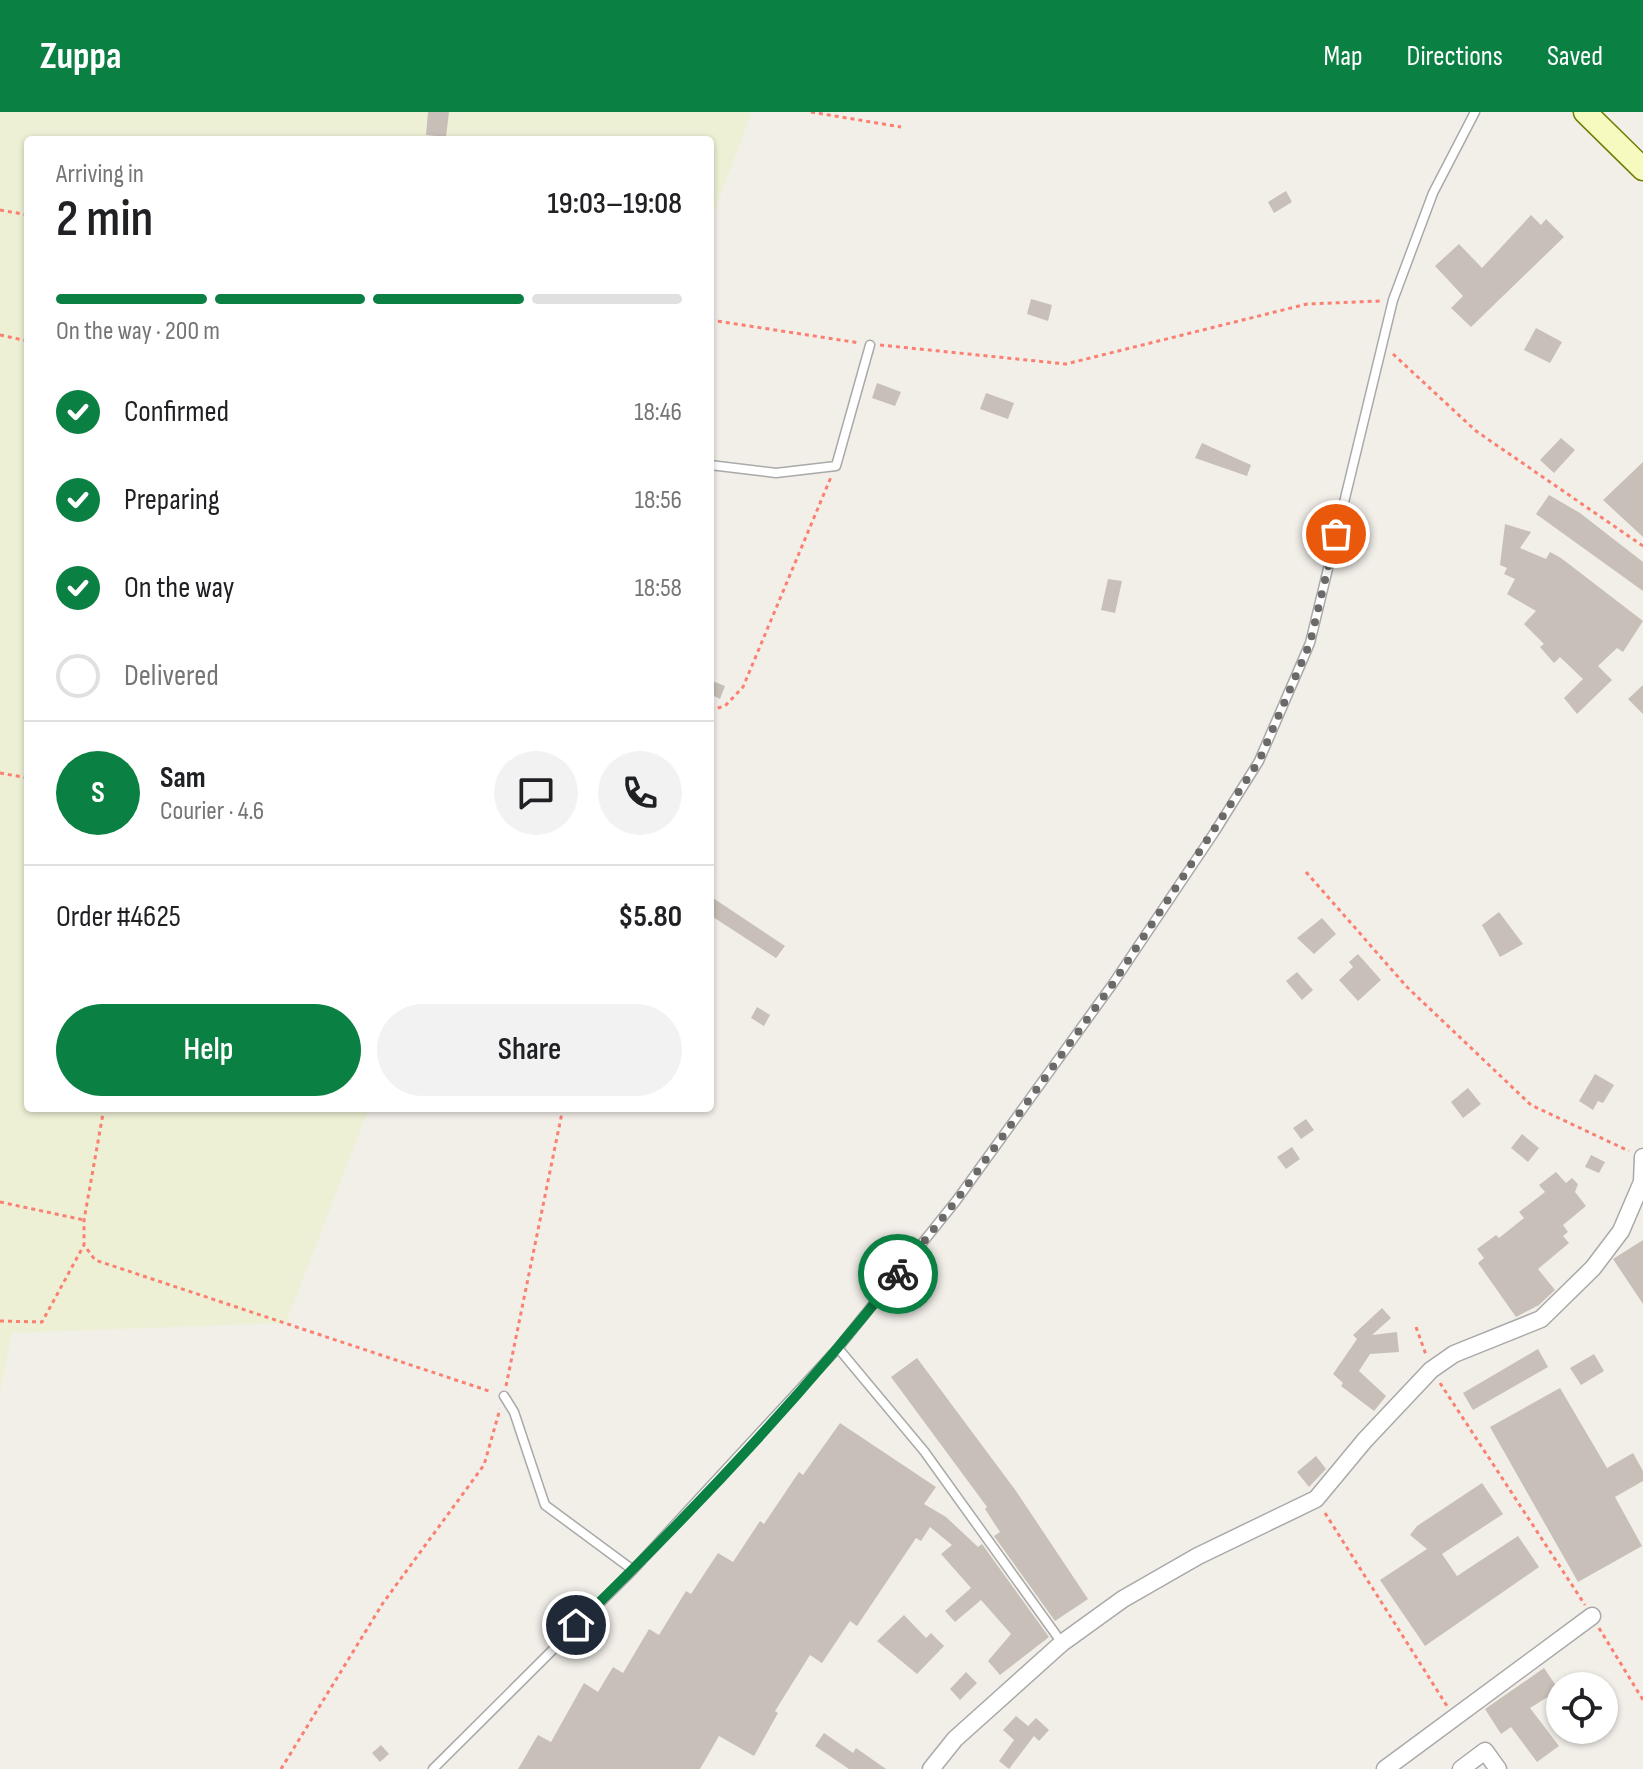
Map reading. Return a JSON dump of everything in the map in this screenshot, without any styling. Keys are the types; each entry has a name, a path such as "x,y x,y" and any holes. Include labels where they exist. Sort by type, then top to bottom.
{"street":[{"path":"1585,112 1643,169"},
{"path":"931,1769 955,1739 1062,1643 1123,1599 1198,1556 1316,1499 1365,1440 1431,1370 1454,1354 1541,1319 1593,1268 1621,1231 1642,1182 1643,1158"},
{"path":"1385,1769 1592,1616"},
{"path":"1461,1769 1485,1751 1498,1769"}],"lane":[{"path":"433,1769 633,1570 838,1348 956,1201 1112,985 1259,761 1310,643 1393,300 1433,193 1475,112"},
{"path":"714,465 786,473 836,466 870,345"},
{"path":"838,1348 924,1451 1062,1643"},
{"path":"504,1396 514,1412 545,1505 633,1570"}],"path":[{"path":"811,112 901,127"},
{"path":"0,210 24,214"},
{"path":"714,321 870,345 935,348 997,360 1066,364 1307,304 1393,300"},
{"path":"0,335 24,340"},
{"path":"1382,342 1416,379 1476,431 1643,546"},
{"path":"714,709 725,706 743,687 836,466"},
{"path":"0,773 24,777"},
{"path":"1306,872 1407,987 1531,1105 1643,1158"},
{"path":"0,1321 42,1322 84,1245 84,1220 103,1112"},
{"path":"281,1769 383,1603 484,1465 504,1396 562,1112"},
{"path":"0,1202 84,1220"},
{"path":"84,1245 95,1260 504,1396"},
{"path":"1416,1327 1431,1370 1592,1616 1643,1700"},
{"path":"1316,1499 1455,1717"}],"green space":[{"path":"0,112 752,112 714,212 714,136 24,136 24,1112 367,1112 286,1323 12,1333 0,1392"}],"building":[{"path":"428,112 449,112 446,136 426,135"},
{"path":"1286,191 1292,202 1274,213 1268,202"},
{"path":"1531,215 1541,225 1546,219 1564,237 1471,327 1451,308 1463,296 1435,266 1459,244 1482,268"},
{"path":"1031,299 1052,305 1048,321 1027,314"},
{"path":"1536,328 1562,342 1550,363 1524,350"},
{"path":"877,383 901,392 895,406 872,398"},
{"path":"986,393 1014,403 1008,419 980,409"},
{"path":"1561,438 1575,450 1554,473 1540,460"},
{"path":"1202,443 1251,465 1247,476 1195,458"},
{"path":"1643,462 1643,537 1603,500"},
{"path":"1549,495 1580,513 1643,562 1643,591 1536,514"},
{"path":"1505,524 1531,532 1520,548 1546,559 1550,552 1561,558 1643,621 1623,652 1617,648 1598,666 1612,680 1577,714 1564,698 1583,679 1560,657 1554,663 1540,647 1544,644 1524,624 1536,611 1507,594 1515,579 1504,574 1507,568 1500,565"},
{"path":"1108,579 1122,581 1115,613 1101,610"},
{"path":"714,682 725,686 720,699 714,696"},
{"path":"1643,685 1643,714 1628,699"},
{"path":"714,899 785,946 776,958 714,918"},
{"path":"1499,912 1523,944 1500,957 1482,925"},
{"path":"1322,918 1336,934 1314,954 1297,938"},
{"path":"1358,954 1381,980 1358,1001 1339,980 1353,967 1349,962"},
{"path":"1297,972 1313,990 1302,1000 1286,981"},
{"path":"757,1007 770,1015 764,1026 751,1018"},
{"path":"1595,1074 1614,1085 1603,1103 1598,1101 1593,1110 1579,1101"},
{"path":"1468,1088 1481,1104 1463,1118 1451,1102"},
{"path":"1306,1119 1314,1130 1301,1139 1293,1128"},
{"path":"1522,1134 1539,1148 1528,1162 1511,1148"},
{"path":"1292,1147 1300,1159 1286,1169 1277,1157"},
{"path":"1591,1155 1605,1162 1599,1173 1585,1167"},
{"path":"1556,1172 1566,1183 1572,1178 1578,1184 1575,1192 1586,1206 1563,1225 1568,1232 1563,1236 1569,1243 1538,1269 1555,1290 1539,1305 1516,1317 1478,1263 1484,1258 1477,1249 1496,1235 1499,1238 1524,1218 1519,1212 1545,1192 1539,1185"},
{"path":"1643,1240 1643,1304 1613,1259"},
{"path":"1382,1308 1391,1318 1372,1335 1397,1332 1399,1352 1370,1354 1359,1371 1386,1396 1374,1411 1341,1386 1343,1383 1333,1374 1357,1339 1353,1335"},
{"path":"1538,1349 1548,1367 1473,1410 1463,1393"},
{"path":"1594,1354 1604,1371 1581,1385 1570,1368"},
{"path":"917,1358 1016,1491 1088,1599 1055,1621 994,1536 1000,1532 985,1509 987,1507 891,1377"},
{"path":"1560,1388 1607,1468 1633,1453 1643,1471 1643,1481 1615,1497 1642,1546 1578,1582 1490,1427"},
{"path":"840,1423 936,1487 924,1504 946,1517 978,1547 982,1544 1049,1637 1000,1675 988,1661 1011,1634 981,1600 955,1622 945,1611 971,1588 941,1554 952,1545 930,1527 921,1541 916,1538 857,1626 850,1621 822,1663 810,1655 775,1711 778,1713 754,1756 719,1736 700,1769 518,1769 538,1735 551,1742 584,1683 598,1692 613,1667 623,1673 649,1629 659,1635 686,1591 691,1594 718,1553 733,1562 760,1521 764,1524 799,1472 803,1475"},
{"path":"1316,1456 1326,1469 1309,1487 1297,1472"},
{"path":"1482,1483 1503,1514 1442,1554 1457,1576 1518,1536 1539,1567 1425,1646 1380,1580 1427,1549 1410,1535 1417,1526"},
{"path":"904,1615 926,1638 931,1633 944,1646 917,1674 877,1641"},
{"path":"1544,1668 1547,1672 1546,1698 1530,1708 1546,1729 1546,1744 1559,1746 1537,1762 1511,1727 1501,1734 1485,1709"},
{"path":"966,1672 977,1683 960,1700 950,1689"},
{"path":"1016,1716 1028,1726 1036,1718 1049,1730 1039,1741 1034,1736 1009,1769 999,1761 1014,1740 1003,1730"},
{"path":"824,1733 853,1753 856,1748 886,1769 849,1769 815,1746"},
{"path":"381,1745 389,1754 380,1762 372,1753"}],"way so far":[{"path":"898,1274 956,1201 1112,985 1259,761 1310,643 1336,534"}],"route":[{"path":"576,1625 633,1570 838,1348 898,1274"}]}
